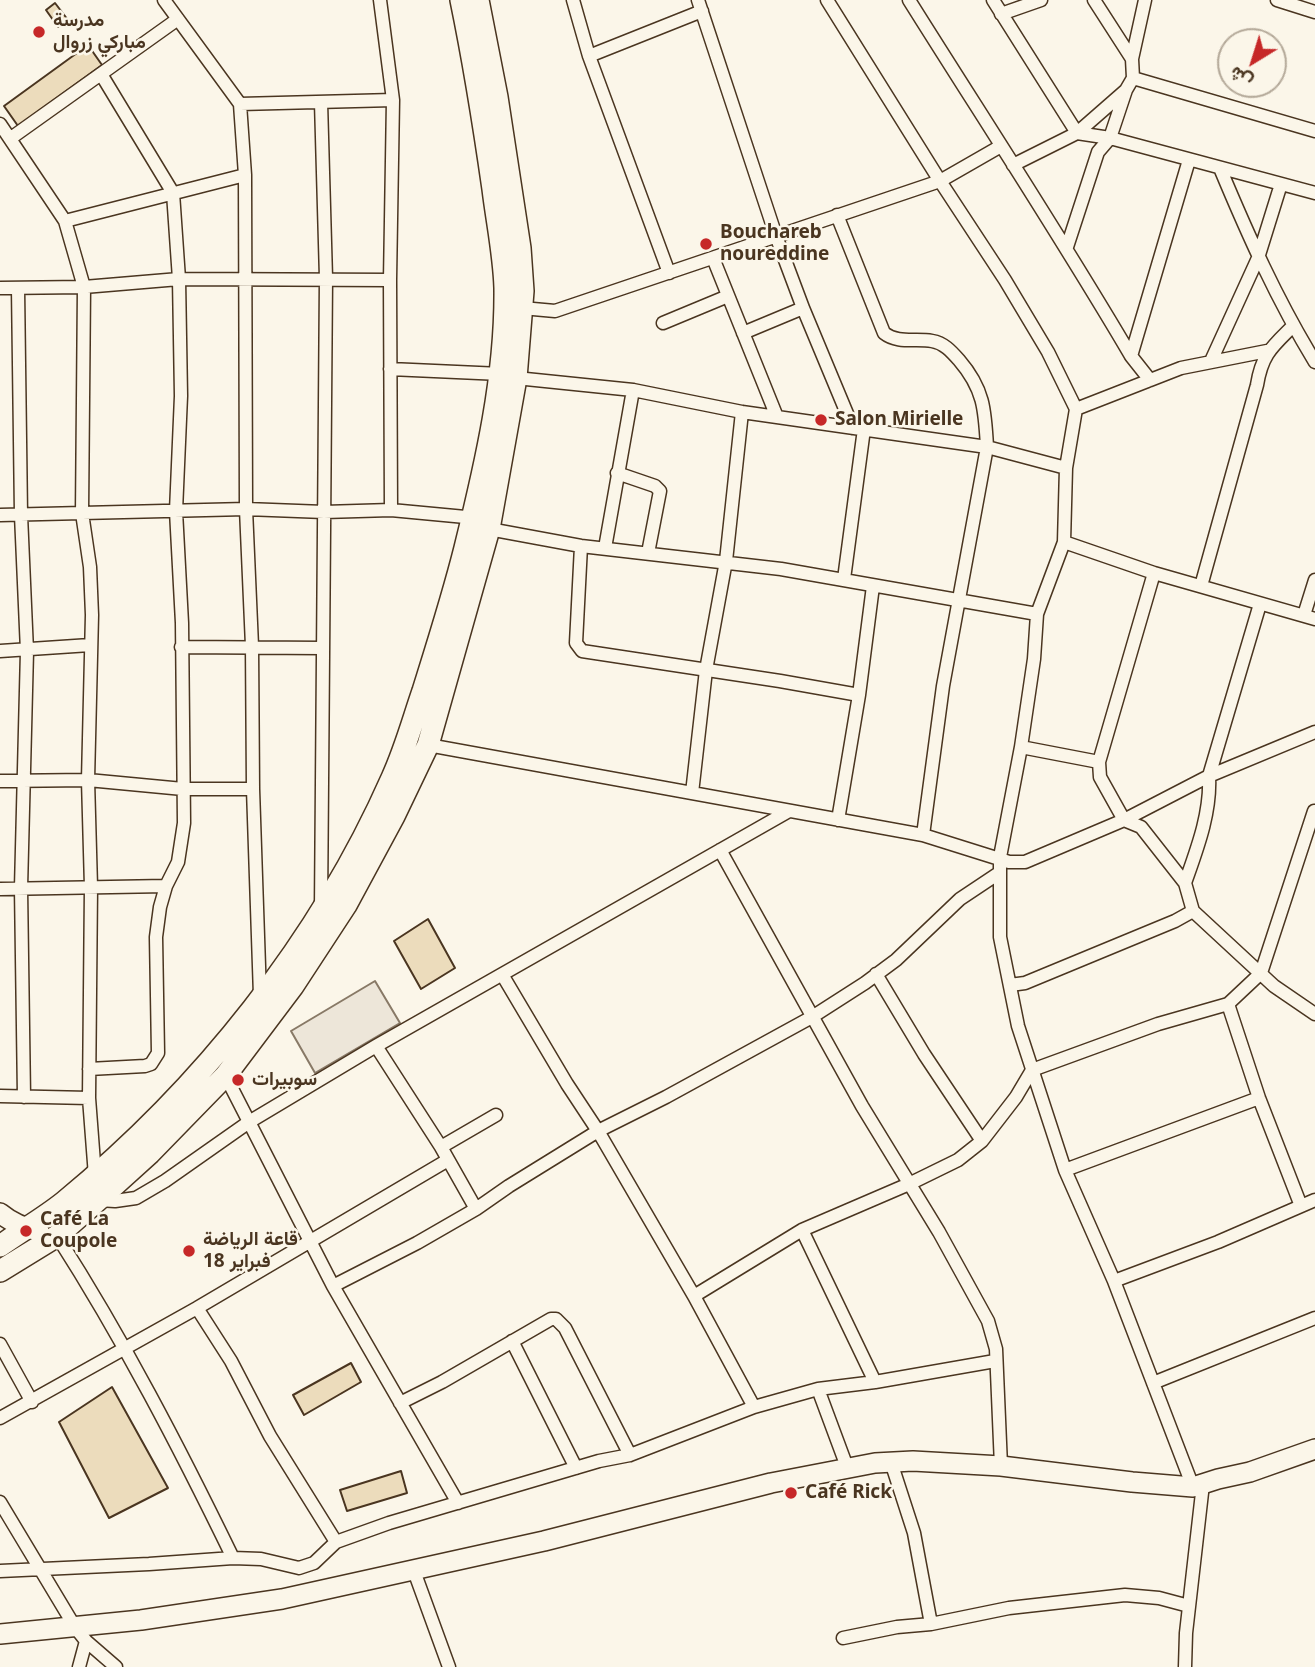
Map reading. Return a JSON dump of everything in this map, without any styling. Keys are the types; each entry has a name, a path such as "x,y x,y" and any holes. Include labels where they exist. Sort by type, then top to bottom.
{"main road":[{"path":"461,0 477,76 504,274 508,376"},
{"path":"0,1271 57,1236 150,1153 219,1066 293,986 346,905 394,816 428,745 484,522 522,308 520,248 497,97 478,0"},
{"path":"0,1246 60,1206 219,1066 321,910 374,814 399,762 455,588 484,522"},
{"path":"0,1213 25,1228 57,1236"},
{"path":"0,1634 81,1634 141,1620 282,1599 414,1571 646,1516 771,1483 847,1467 913,1461 1001,1466 1132,1482 1198,1485 1260,1469 1315,1449"}],"street":[{"path":"164,0 240,104 245,176 246,509 260,1000"},
{"path":"380,0 393,100 390,279 391,510"},
{"path":"573,0 589,56 669,273"},
{"path":"827,0 1005,280 1048,352 1076,409 1066,468 1064,542 1037,614 1034,659 1021,747 1000,857 1000,937 1018,1026 1065,1170 1198,1485 1185,1667"},
{"path":"909,0 1067,247 1131,356 1150,380"},
{"path":"993,0 1077,133 1110,138 1315,193"},
{"path":"1001,14 1041,0"},
{"path":"1094,0 1132,59"},
{"path":"1067,247 1098,152 1110,138 1126,90 1133,78 1132,59 1145,0"},
{"path":"1277,0 1315,12"},
{"path":"589,56 700,5 776,236 803,308 859,428 844,579"},
{"path":"11,138 178,19"},
{"path":"89,1069 145,1066 151,1064 158,1053 156,937 166,886 178,862 183,843 181,647 176,511 181,396 173,193 101,74"},
{"path":"1133,78 1315,131"},
{"path":"1013,165 1077,133 1126,90"},
{"path":"240,104 393,100"},
{"path":"321,102 326,278 321,910"},
{"path":"0,124 65,222 84,287 82,513 90,567 92,615 88,780 91,887 89,1098 95,1176"},
{"path":"522,308 555,312 940,181 1001,146"},
{"path":"1131,356 1189,160"},
{"path":"1220,168 1258,258 1315,362"},
{"path":"65,222 245,176"},
{"path":"1211,361 1258,258 1281,184"},
{"path":"837,215 884,333 894,339 933,341 951,351 972,376 985,412 987,447 943,686 923,835"},
{"path":"713,258 777,417"},
{"path":"0,288 84,287 178,279 246,277 390,279"},
{"path":"18,288 21,514 27,651 21,888 24,1097"},
{"path":"663,323 728,296"},
{"path":"743,333 803,308"},
{"path":"1201,586 1259,370 1267,351 1293,326"},
{"path":"1076,409 1181,368 1267,351"},
{"path":"390,369 508,376 633,390 742,412 987,447 1066,468"},
{"path":"605,548 633,390"},
{"path":"692,793 706,670 726,562 742,412"},
{"path":"617,473 655,485 660,491 648,552"},
{"path":"0,515 246,509 324,512 391,510 484,522 582,546 648,552 844,579 1037,614"},
{"path":"1064,542 1154,573 1310,617 1315,580"},
{"path":"582,546 576,643 578,648 589,653 859,695"},
{"path":"1154,573 1099,762 1100,778 1124,820 1141,827 1185,883 1194,911 1275,986 1315,1014"},
{"path":"838,820 859,695 873,586"},
{"path":"1185,883 1197,849 1210,794 1209,776 1260,604"},
{"path":"0,651 90,645"},
{"path":"181,647 322,648"},
{"path":"428,745 923,835 1009,862 1026,862 1124,820 1209,776 1315,732"},
{"path":"1021,747 1099,762"},
{"path":"0,781 88,780 183,789 253,789"},
{"path":"98,1200 115,1202 136,1198 249,1122 376,1046 789,811"},
{"path":"694,1296 802,1230 958,1160 982,1141 1016,1097 1032,1070 1158,1024 1228,1004 1261,973 1314,811"},
{"path":"720,850 812,1017 939,1231 988,1321 995,1341 1001,1466"},
{"path":"333,1286 417,1244 598,1131 812,1017 896,960 960,899 999,873"},
{"path":"0,889 166,886"},
{"path":"1010,985 1025,983 1194,911"},
{"path":"876,974 930,1063 982,1141"},
{"path":"503,976 598,1131 694,1296 754,1407"},
{"path":"1228,1004 1259,1098 1301,1206"},
{"path":"376,1046 441,1147 476,1209"},
{"path":"219,1066 333,1286 458,1503"},
{"path":"0,1097 89,1098"},
{"path":"1065,1170 1259,1098"},
{"path":"441,1147 496,1115"},
{"path":"0,1418 197,1308 448,1160"},
{"path":"1114,1281 1218,1242 1315,1200"},
{"path":"802,1230 875,1382"},
{"path":"57,1236 125,1347 182,1453 233,1558"},
{"path":"197,1308 231,1361 270,1436 336,1542"},
{"path":"1153,1383 1315,1318"},
{"path":"400,1403 551,1319 561,1323 629,1455"},
{"path":"513,1341 576,1468"},
{"path":"0,1344 32,1402"},
{"path":"0,1570 233,1558 261,1559 299,1568 314,1563 336,1542 388,1523 629,1455 754,1407 818,1389 995,1361"},
{"path":"818,1389 847,1467"},
{"path":"891,1462 914,1533 931,1624"},
{"path":"0,1502 81,1634 116,1667"},
{"path":"414,1571 449,1667"},
{"path":"843,1638 1009,1608 1125,1595 1159,1598 1189,1606"},
{"path":"79,1667 81,1634"}],"shaded area":[{"path":"375,981 400,1023 315,1073 291,1031"}],"building":[{"path":"55,3 68,20 58,27 46,10"},
{"path":"88,45 102,65 18,126 4,106"},
{"path":"428,919 455,968 421,989 394,941"},
{"path":"351,1363 361,1382 304,1415 293,1395"},
{"path":"112,1387 168,1488 109,1518 59,1422"},
{"path":"401,1471 407,1493 347,1511 340,1490"}],"place":[{"name":"مدرسة مباركي زروال","path":"39,32"},
{"name":"Bouchareb noureddine","path":"706,244"},
{"name":"Salon Mirielle","path":"821,420"},
{"name":"سوبيرات","path":"238,1080"},
{"name":"Café La Coupole","path":"26,1231"},
{"name":"قاعة الرياضة 18 فبراير","path":"189,1251"},
{"name":"Café Rick","path":"791,1493"}]}
